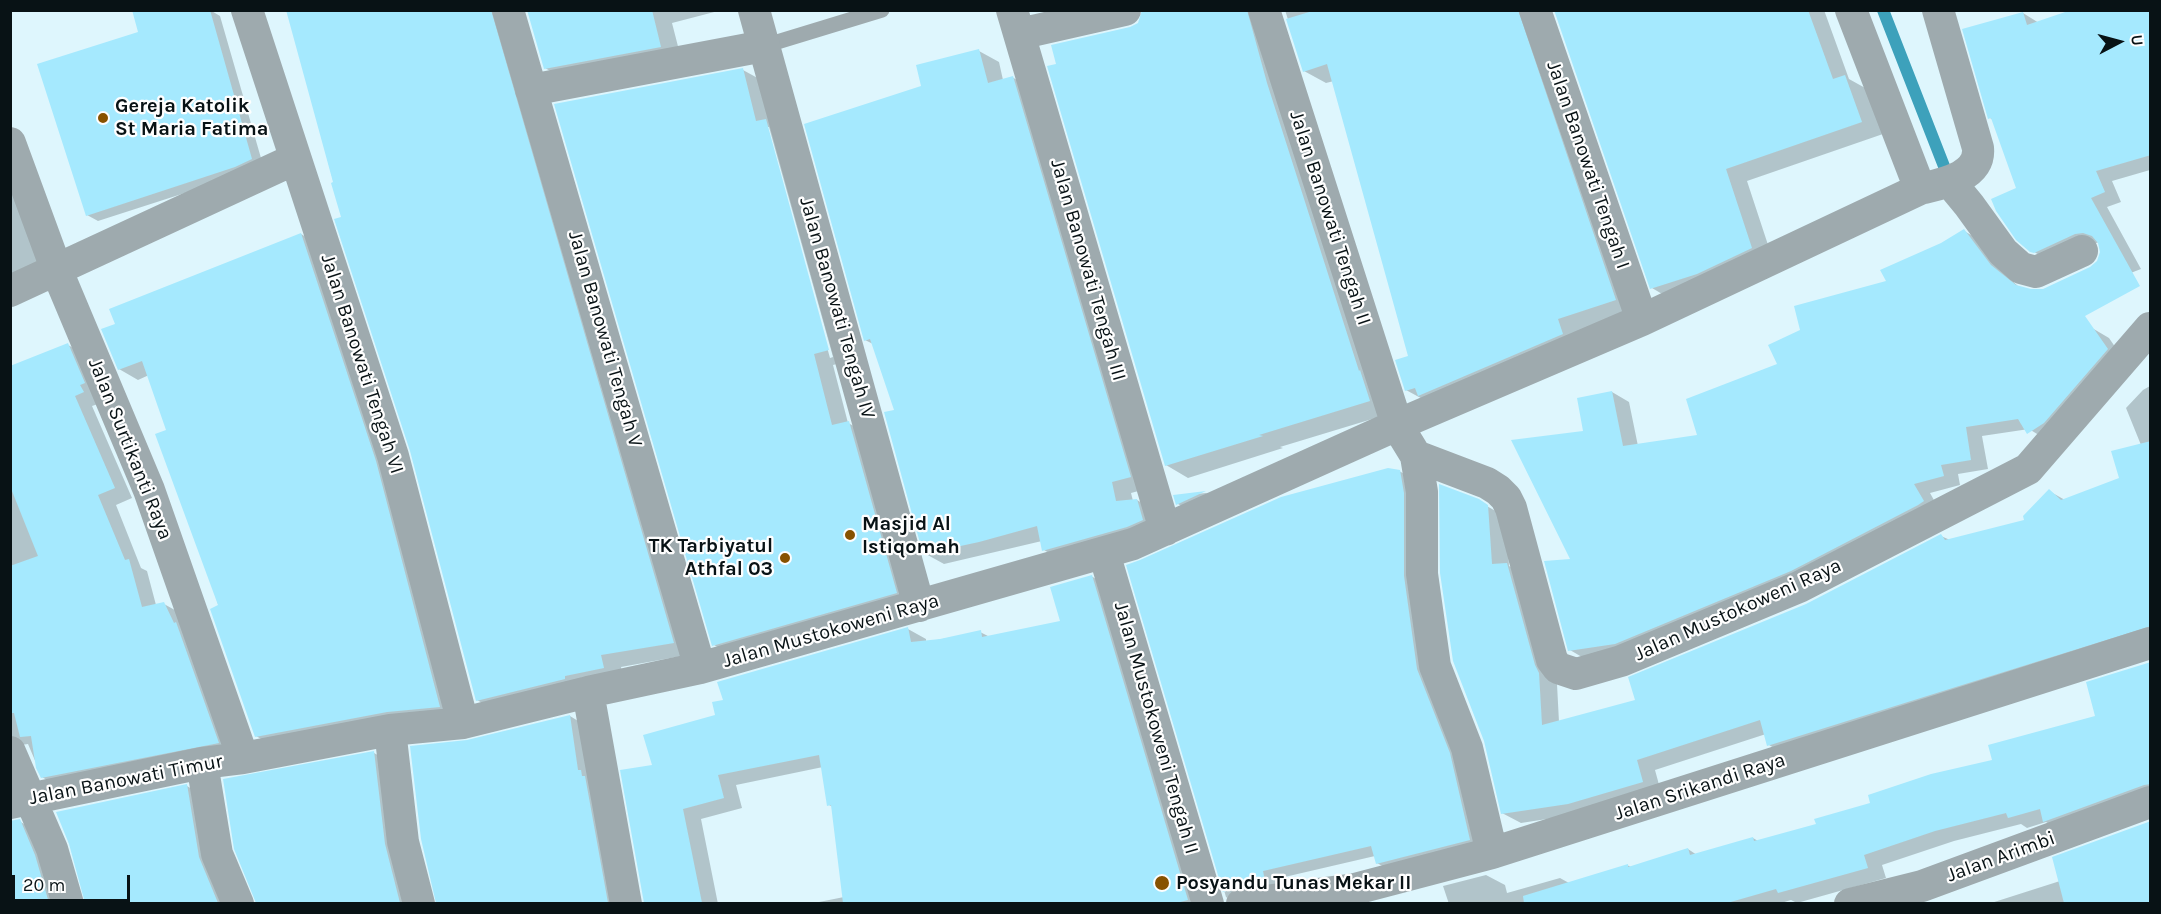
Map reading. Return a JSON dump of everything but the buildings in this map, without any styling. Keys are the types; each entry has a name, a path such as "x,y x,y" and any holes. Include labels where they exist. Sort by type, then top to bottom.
{"street":[{"name":"Jalan Banowati Tengah VI","path":"247,10 393,456 463,723"},
{"name":"Jalan Banowati Tengah V","path":"508,10 700,668"},
{"name":"Jalan Banowati Tengah IV","path":"754,10 920,606"},
{"path":"1015,22 1125,10"},
{"name":"Jalan Banowati Tengah II","path":"1264,10 1396,425"},
{"name":"Jalan Banowati Tengah I","path":"1534,10 1642,320"},
{"path":"1851,10 1946,181 1969,205 2003,252 2021,268 2036,272 2082,251"},
{"path":"1938,10 1978,148 1978,159 1946,181"},
{"name":"Jalan Banowati Tengah III","path":"1015,22 1166,530"},
{"path":"531,90 764,46"},
{"name":"Jalan Surtikanti Raya","path":"10,143 57,271 149,490 243,758"},
{"path":"10,291 295,159"},
{"name":"Jalan Mustokoweni Raya","path":"243,758 390,730 463,723 588,692 700,668 1133,544 1396,425 1642,320 1946,181"},
{"name":"Jalan Mustokoweni Raya","path":"1416,456 1487,483 1506,498 1511,508 1552,660 1558,668 1576,674 1621,661 1799,587 2028,469 2151,328"},
{"path":"1396,425 1416,456 1422,492 1422,574 1435,666 1467,748 1492,853"},
{"name":"Jalan Mustokoweni Tengah II","path":"1104,553 1208,903"},
{"name":"Jalan Srikandi Raya","path":"1242,903 1355,889 1492,853 2151,643"},
{"path":"588,692 626,903"},
{"path":"390,730 403,842 419,903"},
{"path":"10,752 21,802 52,849 68,903"},
{"name":"Jalan Banowati Timur","path":"21,802 202,763 243,758"},
{"path":"202,763 217,854 238,903"},
{"name":"Jalan Arimbi","path":"1850,903 1922,886 2151,802"}],"lane":[{"path":"764,46 882,10"}],"waterway":[{"path":"1883,10 1949,179"}],"place":[{"name":"Gereja Katolik St Maria Fatima","path":"103,118"},
{"name":"Masjid Al Istiqomah","path":"850,535"},
{"name":"TK Tarbiyatul Athfal 03","path":"785,558"},
{"name":"Posyandu Tunas Mekar II","path":"1162,883"}]}
